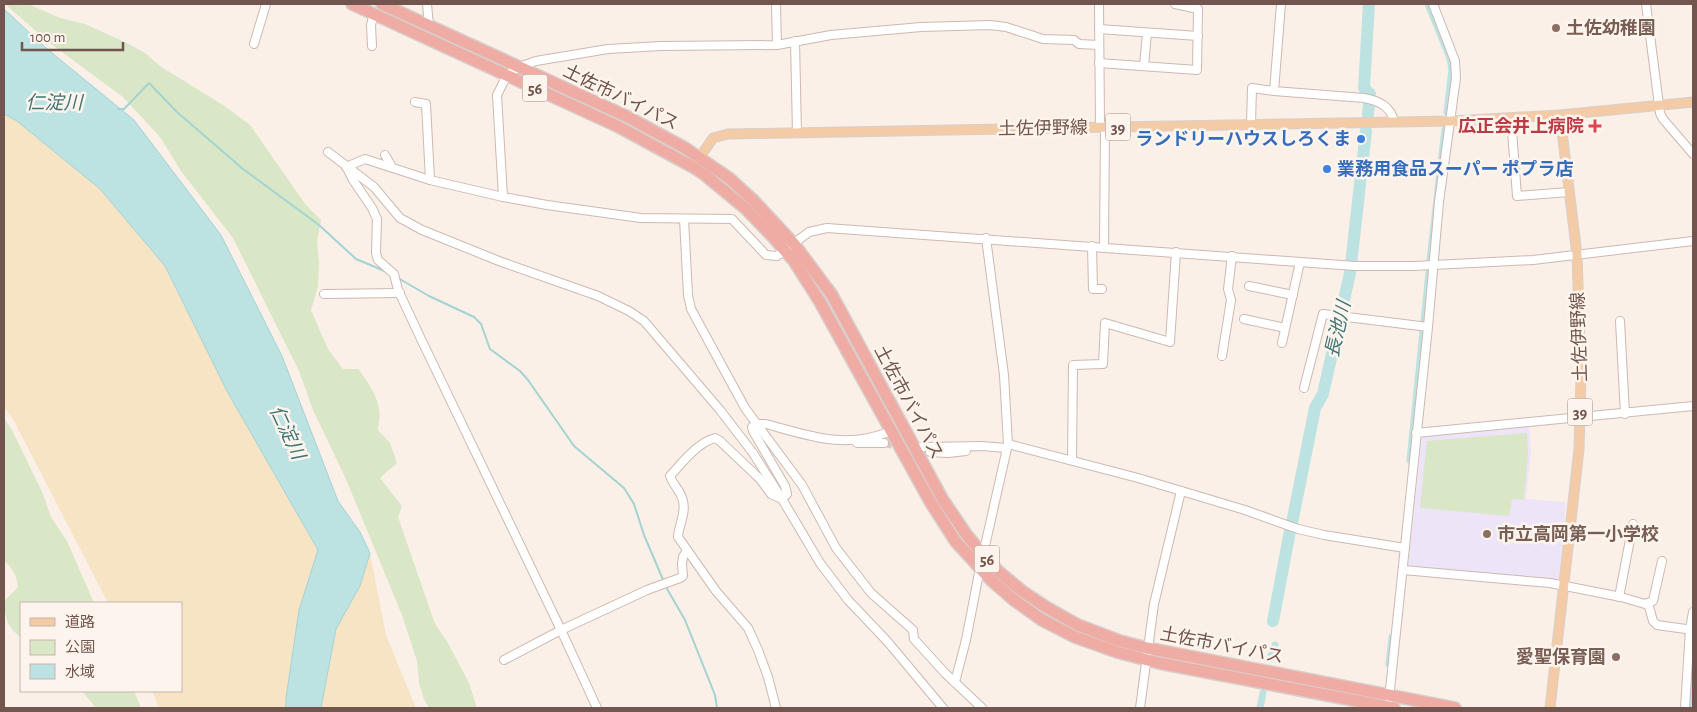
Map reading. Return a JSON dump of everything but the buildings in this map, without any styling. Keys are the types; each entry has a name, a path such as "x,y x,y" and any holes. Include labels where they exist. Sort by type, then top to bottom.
{"highway":[{"name":"土佐市バイパス","path":"352,4 376,8 507,75 729,178 754,201 790,247 832,295 942,500 983,555 999,572 1046,607 1078,625 1120,641 1147,654"},
{"name":"土佐市バイパス","path":"382,4 626,116 696,162"},
{"name":"土佐市バイパス","path":"790,247 936,511 956,542 991,580 1014,600 1042,620 1076,637 1117,652 1147,654 1390,705 1455,708"}],"main road":[{"name":"土佐伊野線","path":"696,162 709,141 718,136 1451,121 1560,115 1693,102"},
{"name":"土佐伊野線","path":"1550,708 1579,449 1581,377 1577,255 1560,115"}],"street":[{"path":"254,44 266,4"},
{"path":"427,4 429,26"},
{"path":"776,4 777,45"},
{"path":"1099,4 1104,247"},
{"path":"1099,62 1144,66 1196,74 1198,9 1175,4"},
{"path":"1274,91 1280,4"},
{"path":"1390,705 1425,327 1439,202 1456,78 1456,61 1433,4"},
{"path":"1646,4 1660,113 1693,154"},
{"path":"372,46 371,25 376,8"},
{"path":"503,197 497,95 507,75 519,67 536,61 608,50 661,46 777,45 831,35 920,27 990,25 1006,27 1043,39 1074,40 1080,44 1099,45"},
{"path":"1099,29 1198,36"},
{"path":"1144,66 1147,33"},
{"path":"795,41 797,133"},
{"path":"1251,124 1252,88 1374,100 1387,107 1392,113 1394,122"},
{"path":"415,102 426,104 430,180"},
{"path":"1510,118 1517,196 1569,192"},
{"path":"328,152 374,187 400,218 422,230 499,261 598,296 629,311 644,321 720,410 753,453 820,563 848,600 943,708"},
{"path":"385,155 392,167"},
{"path":"346,166 365,159 430,180 547,205 642,218 732,220 766,255 777,256 809,232 827,228 1351,265 1433,265 1533,260 1693,241"},
{"path":"346,166 377,219 376,252 378,260 395,277 400,293 597,708"},
{"path":"684,219 688,295 691,309 745,408 802,485 836,548 849,566 871,593 913,630 914,639 982,708"},
{"path":"955,682 966,640 1007,446 1004,375 986,238"},
{"path":"1092,246 1093,289 1102,289"},
{"path":"1072,460 1073,365 1103,364 1105,323 1170,342 1176,252"},
{"path":"1222,356 1231,300 1228,289 1232,256"},
{"path":"1282,343 1300,262"},
{"path":"1249,286 1293,295"},
{"path":"324,294 400,293"},
{"path":"1304,388 1323,314 1336,314 1425,327"},
{"path":"1244,319 1285,328"},
{"path":"1620,321 1625,414"},
{"path":"1416,433 1693,406"},
{"path":"782,498 787,494 785,486 753,431 752,427 756,424 766,424 842,445 862,442 884,443"},
{"path":"831,441 846,441 882,435 891,431"},
{"path":"776,708 768,677 748,628 716,591 678,537 684,515 684,502 670,476 690,454 715,438 760,479 771,494 782,498"},
{"path":"930,452 948,454 982,446"},
{"path":"915,450 922,447 1007,446 1072,460 1245,510 1298,529 1405,548"},
{"path":"1140,708 1154,604 1180,491"},
{"path":"1618,597 1633,524"},
{"path":"504,660 561,630 648,590 680,578 683,576 683,557 687,550"},
{"path":"1403,570 1550,583 1645,604 1653,601 1662,561"},
{"path":"1648,603 1653,621 1657,625 1692,629"},
{"path":"1685,708 1693,612"},
{"path":"970,708 976,702"}],"shaded area":[{"name":"市立高岡第一小学校","path":"1529,425 1531,453 1526,499 1566,502 1559,579 1409,568 1422,438"}],"green space":[{"path":"5,4 28,4 60,18 85,24 127,43 226,107 250,125 306,205 321,220 317,241 319,262 318,287 311,310 328,349 343,369 358,369 374,393 380,412 378,430 390,443 397,463 380,478 402,506 398,517 435,624 447,641 469,683 477,708 429,708 424,699 419,683 417,661 402,615 345,477 313,410 299,371 233,238 181,171 160,137 123,97 47,41"},
{"path":"4,418 12,430 43,494 51,517 67,541 94,602 20,602 20,636 10,626 6,617 4,601 18,587 14,572 4,561"},
{"path":"1527,433 1528,454 1524,500 1512,499 1509,516 1420,508 1427,441"},
{"path":"83,692 134,692 141,708 96,708"}],"sand":[{"path":"4,114 17,121 100,189 165,266 228,393 318,550 299,610 286,708 159,708 152,692 182,692 182,602 107,602 14,421 4,407"},
{"path":"370,553 386,635 416,708 321,708 336,629 360,586"}],"water":[{"name":"仁淀川","path":"4,9 46,48 134,120 221,235 282,356 338,501 360,532 370,553 360,586 336,629 321,708 286,708 299,610 318,550 228,393 165,266 100,189 17,121 4,114"}],"waterway":[{"name":"長池川","path":"1369,4 1364,88 1370,94"},
{"path":"1428,4 1450,58 1452,69 1447,112"},
{"path":"118,109 124,109 149,83 177,112 243,169 319,225 356,259 387,272"},
{"name":"長池川","path":"1368,114 1369,105"},
{"path":"1430,260 1445,129"},
{"name":"長池川","path":"1292,523 1315,408 1323,394 1350,273 1366,131"},
{"path":"1410,460 1429,272"},
{"path":"398,278 429,296 474,317 481,324 490,349 520,371 528,380 574,446 624,488 634,504 644,535 664,582"},
{"name":"長池川","path":"1273,621 1290,531"},
{"path":"666,587 685,620 715,695 717,708"},
{"path":"1389,664 1392,637"},
{"path":"1690,707 1693,641"},
{"path":"1270,659 1275,645"},
{"path":"1260,708 1263,693"}],"tunnel":[{"path":"884,443 930,452"}],"place":[{"name":"土佐幼稚園","path":"1556,28"},
{"name":"広正会井上病院","path":"1595,126"},
{"name":"ランドリーハウスしろくま","path":"1361,139"},
{"name":"業務用食品スーパー ポプラ店","path":"1327,169"},
{"name":"市立高岡第一小学校","path":"1487,534"},
{"name":"愛聖保育園","path":"1616,657"}]}
